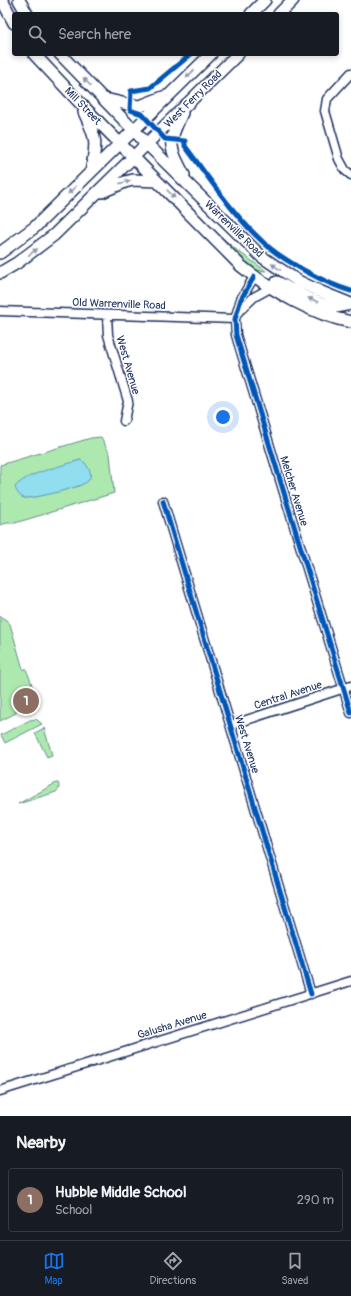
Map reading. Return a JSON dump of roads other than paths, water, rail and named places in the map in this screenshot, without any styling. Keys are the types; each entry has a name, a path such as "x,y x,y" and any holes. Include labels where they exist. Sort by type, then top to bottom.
{"main road":[{"path":"2,0 12,19"},
{"path":"19,0 26,12"},
{"path":"253,12 265,0"},
{"path":"281,12 293,0"},
{"name":"Mill Street","path":"36,56 133,156"},
{"name":"Mill Street","path":"62,56 147,144"},
{"name":"West Ferry Road","path":"120,143 209,56"},
{"name":"West Ferry Road","path":"147,144 236,56"},
{"path":"104,99 131,106 140,106 170,94"},
{"path":"81,104 95,136 95,153 91,172"},
{"path":"185,106 171,140 172,149 190,186"},
{"path":"0,253 35,227 120,143"},
{"path":"0,273 44,244 147,144"},
{"name":"Warrenville Road","path":"147,144 245,242 262,257 298,281 318,291 351,304"},
{"name":"Warrenville Road","path":"133,156 230,255 254,277 300,304 320,313 351,322"},
{"path":"96,194 133,180 157,181"},
{"path":"254,277 270,278 296,293 334,307 351,304"}],"street":[{"path":"351,73 327,99 325,111 339,159 345,170 351,175"},
{"name":"Melcher Avenue","path":"254,277 241,299 236,316 240,348 347,687 351,713"},
{"path":"236,316 254,297 272,288"},
{"name":"Old Warrenville Road","path":"1,310 106,315 236,316"},
{"name":"West Avenue","path":"106,315 108,335 128,401 124,422"},
{"name":"West Avenue","path":"163,501 311,994"},
{"name":"Central Avenue","path":"231,725 347,687"},
{"name":"Galusha Avenue","path":"0,1091 351,981"}],"water":[{"path":"80,460 89,468 90,478 88,481 77,486 38,497 25,498 18,494 15,487 27,478 45,470"}],"place":[{"name":"Hubble Middle School","path":"26,701"}]}
